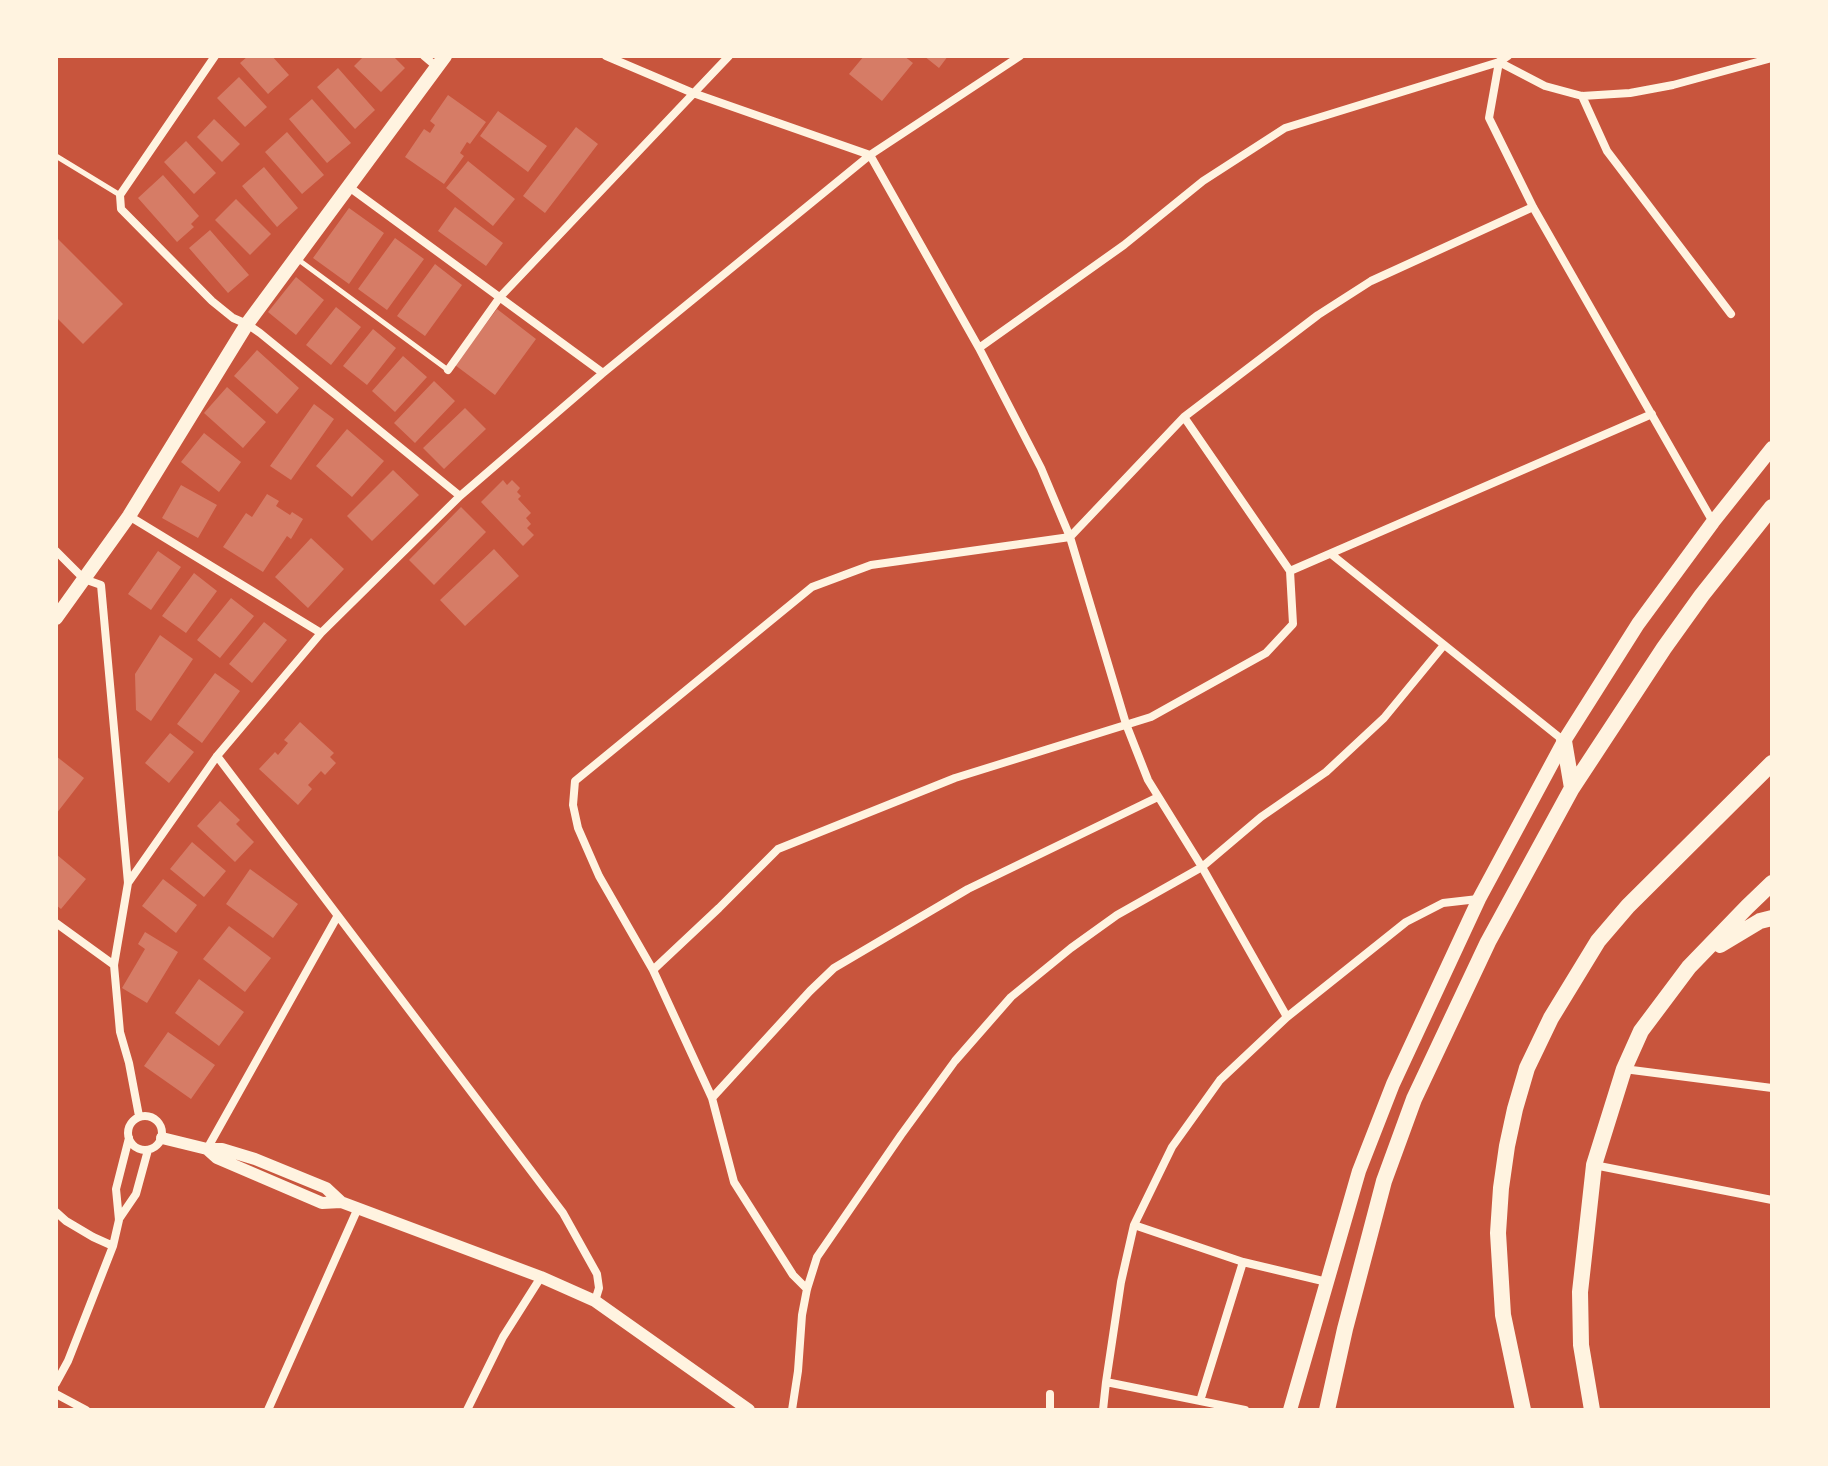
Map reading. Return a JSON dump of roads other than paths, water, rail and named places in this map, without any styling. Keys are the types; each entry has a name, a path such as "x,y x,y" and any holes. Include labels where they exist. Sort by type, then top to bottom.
{"main road":[{"path":"56,618 129,516 247,324 441,62"},
{"path":"1290,1410 1359,1171 1393,1084 1479,899 1564,741 1638,624 1772,448"},
{"path":"1327,1410 1384,1181 1414,1099 1488,942 1572,788 1664,648 1772,507"},
{"path":"1564,741 1572,788"},
{"path":"1523,1410 1503,1315 1498,1233 1507,1146 1527,1068 1551,1018 1598,941 1628,906 1772,763"},
{"path":"1592,1410 1581,1345 1580,1292 1594,1165 1624,1069 1641,1031 1689,967 1772,883"},
{"path":"1689,967 1741,930 1772,918"}],"street":[{"path":"215,56 120,195 121,209 212,301 233,318 260,333 460,496"},
{"path":"424,56 441,62"},
{"path":"606,56 693,93 870,155 979,348 1041,468 1070,537 1126,724 1148,780 1202,867 1287,1017"},
{"path":"448,370 500,297 729,56"},
{"path":"128,883 217,756 321,633 460,496 603,373 870,155 1020,56"},
{"path":"979,348 1124,245 1203,181 1285,128 1508,56"},
{"path":"1497,59 1545,86 1582,96 1630,93 1673,85 1772,58"},
{"path":"1497,59 1489,118 1533,207 1713,522"},
{"path":"1582,96 1607,151 1731,314"},
{"path":"349,187 603,373"},
{"path":"807,1289 793,1275 734,1182 712,1098 653,970 599,876 578,828 573,805 575,781 812,587 871,565 1070,537 1184,417 1318,315 1371,281 1533,207"},
{"path":"1290,571 1652,414"},
{"path":"653,970 778,849 955,778 1151,717 1266,653 1293,624 1290,571 1184,417"},
{"path":"129,516 321,633"},
{"path":"56,551 84,579 101,585 128,883 114,965 120,1032 139,1116"},
{"path":"1331,554 1564,741"},
{"path":"792,1410 802,1315 817,1257 955,1061 1011,997 1071,948 1117,915 1202,867 1261,817 1326,772 1384,718 1444,645"},
{"path":"217,756 563,1213 597,1274 599,1288 595,1301"},
{"path":"712,1098 834,968 968,889 1158,797"},
{"path":"1103,1410 1121,1282 1134,1225 1172,1147 1220,1080 1287,1017 1406,922 1443,903 1479,899"},
{"path":"207,1149 337,917"},
{"path":"56,923 114,965"},
{"path":"1624,1069 1772,1088"},
{"path":"56,1383 68,1361 113,1246 119,1220 116,1189 130,1125 139,1116 145,1115 161,1125 162,1138 148,1150 136,1148 129,1138"},
{"path":"162,1138 207,1149 227,1163 322,1203 341,1202 358,1208 541,1277 595,1301 749,1410"},
{"path":"119,1220 136,1194 148,1150"},
{"path":"1594,1165 1772,1200"},
{"path":"268,1410 358,1208"},
{"path":"56,1212 66,1221 113,1246"},
{"path":"1134,1225 1243,1262 1327,1282"},
{"path":"1200,1401 1243,1262"},
{"path":"467,1410 503,1337 541,1277"},
{"path":"1106,1382 1245,1410"},
{"path":"56,1394 86,1410"},
{"path":"1050,1394 1050,1410"}],"lane":[{"path":"56,156 120,195"},
{"path":"295,258 448,370"}]}
